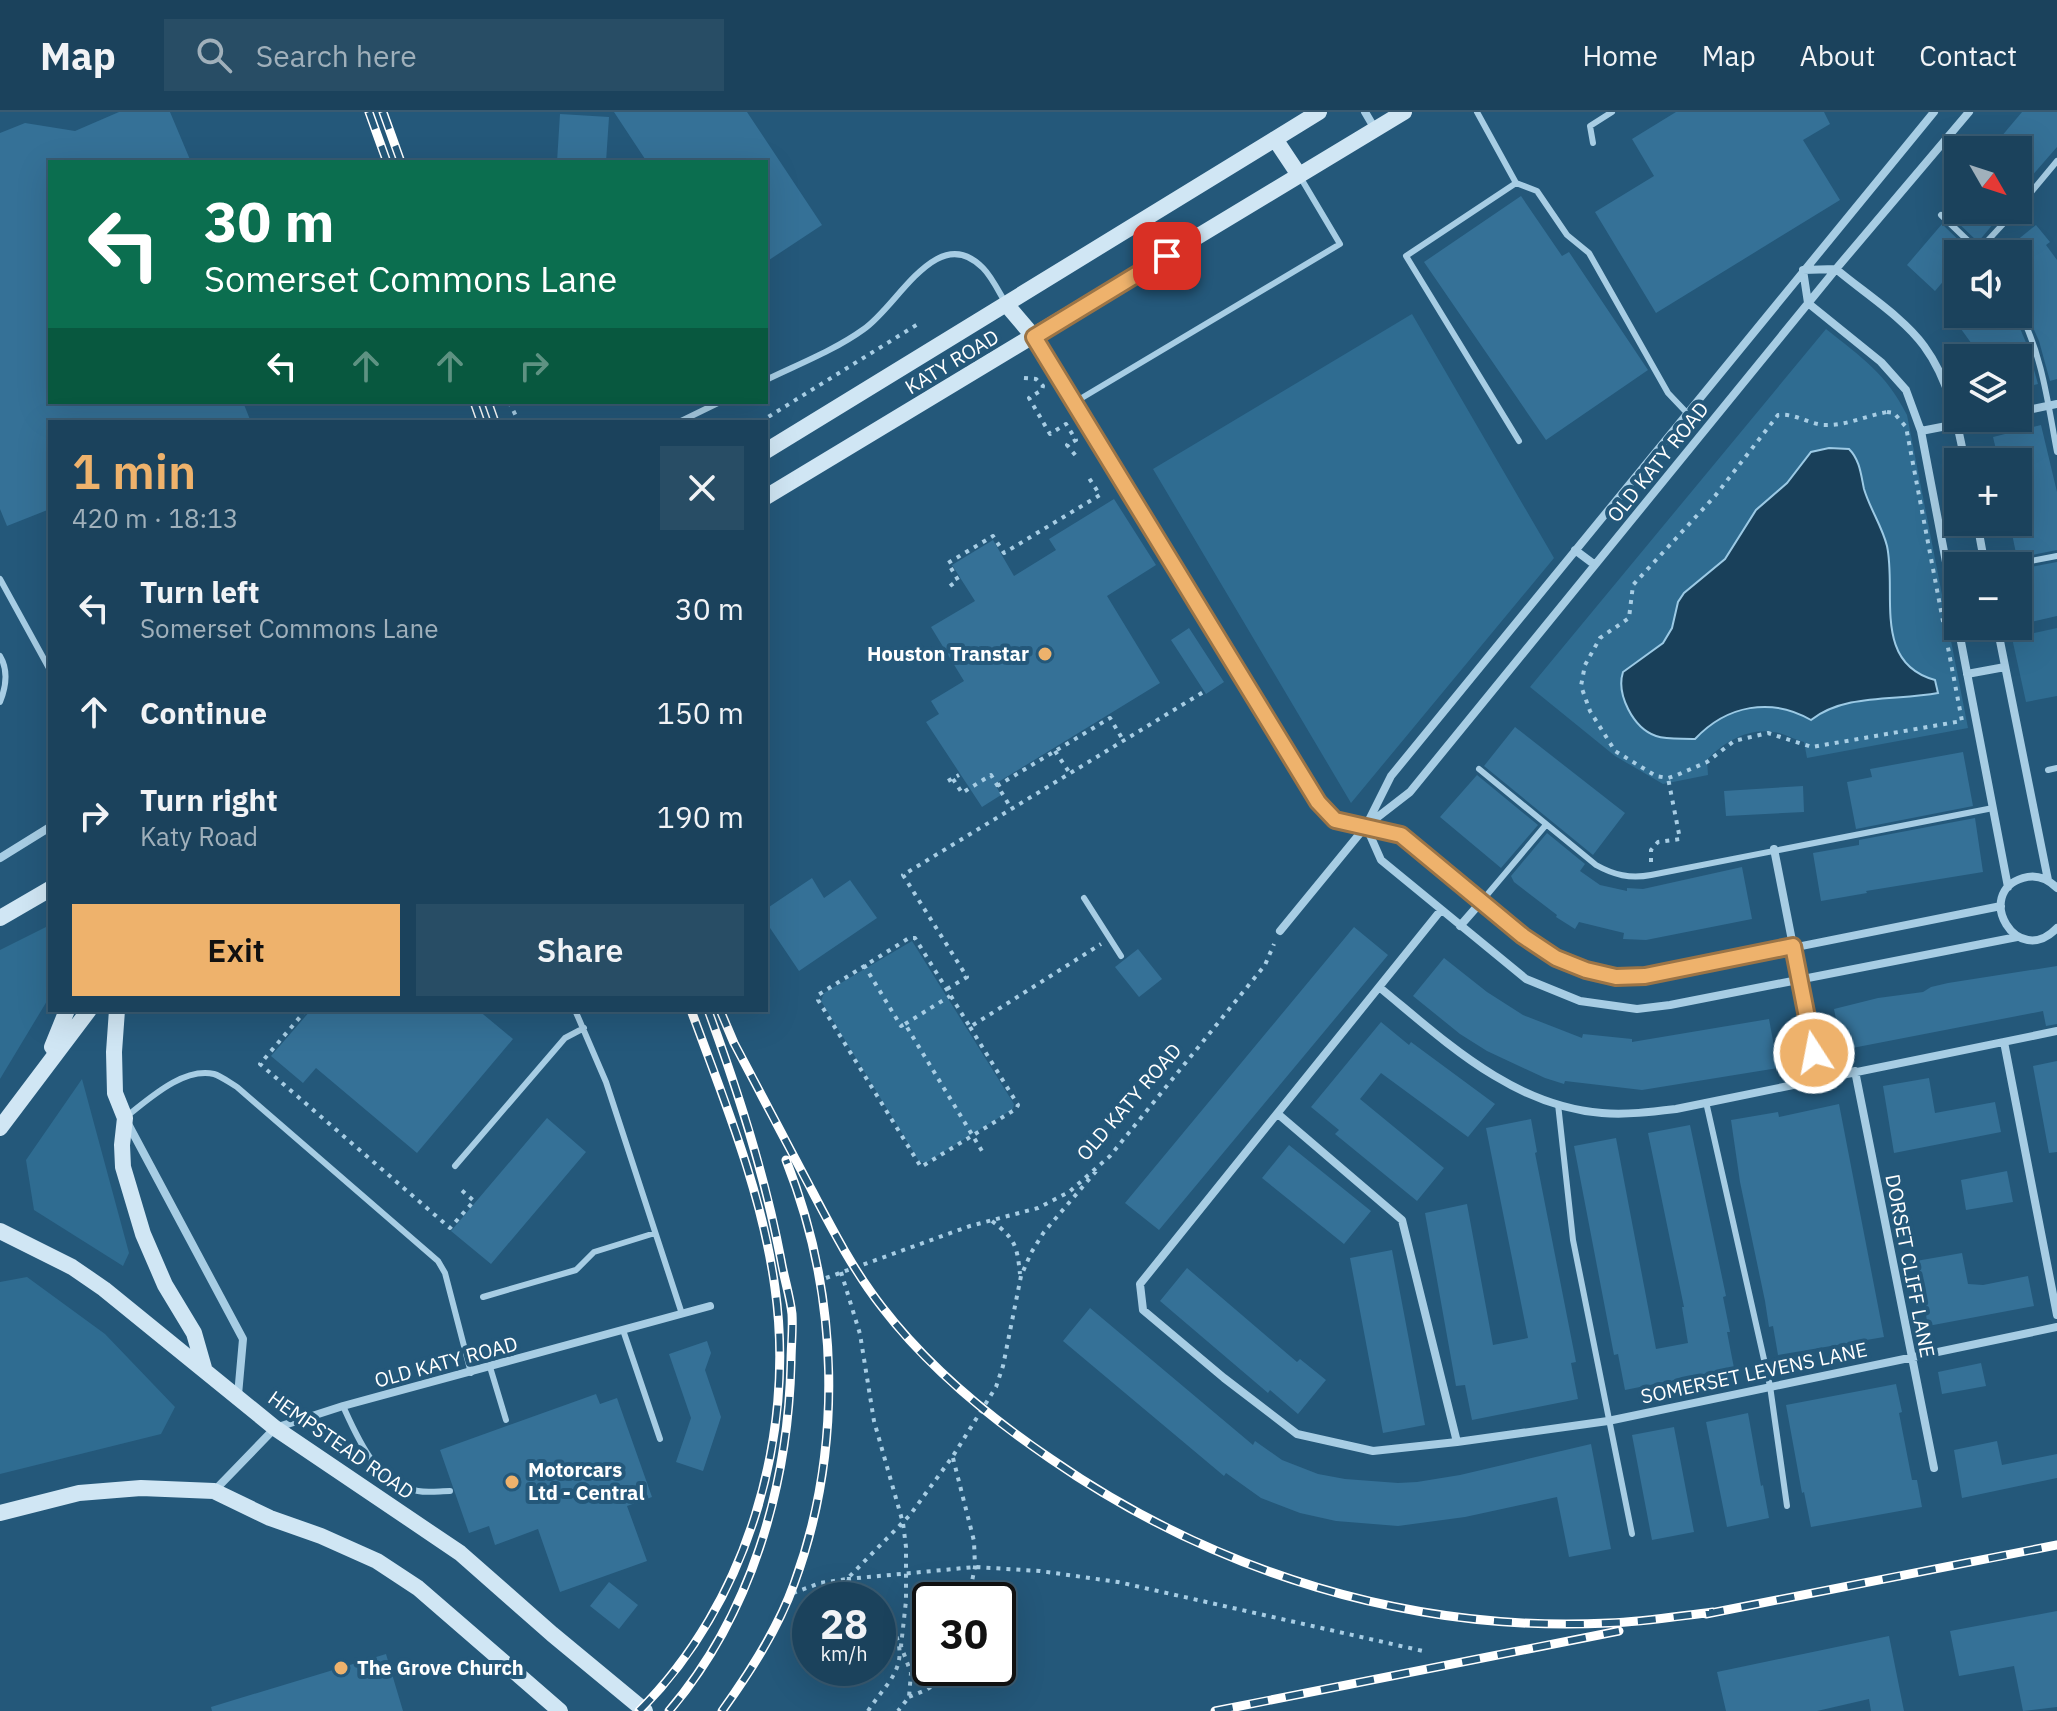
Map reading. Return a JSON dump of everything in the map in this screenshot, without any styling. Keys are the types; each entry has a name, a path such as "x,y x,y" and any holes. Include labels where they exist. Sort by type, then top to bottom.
{"main road":[{"name":"KATY ROAD","path":"768,450 1319,112"},
{"name":"KATY ROAD","path":"768,496 1404,112"},
{"path":"1275,139 1299,175"},
{"path":"1006,304 1034,337"},
{"path":"1,916 48,890"},
{"path":"43,1067 66,1012"},
{"path":"0,1128 87,1012"},
{"path":"117,1012 115,1093 125,1118 123,1167 135,1210 165,1285 194,1333 204,1368"},
{"name":"HEMPSTEAD ROAD","path":"0,1231 72,1267 204,1368 275,1428 460,1553 645,1711"},
{"path":"5,1511 79,1493 141,1488 214,1491 270,1518 377,1561 418,1588 560,1711"}],"street":[{"path":"1365,112 1376,129"},
{"name":"OLD KATY ROAD","path":"1280,931 1366,826 1391,776 1934,112"},
{"name":"OLD KATY ROAD","path":"1366,826 1410,792 1808,303 1969,112"},
{"path":"1944,381 1923,344 1836,269 1803,270 1808,303 1891,371 1906,390 1921,431 1944,552"},
{"path":"2032,409 2052,405"},
{"path":"1921,431 1944,427"},
{"path":"1575,550 1595,565"},
{"path":"1961,640 2008,887 2001,906 2004,924 2017,937"},
{"path":"2000,640 2048,880"},
{"path":"1967,674 2005,667"},
{"path":"1366,826 1401,835 1481,902 1556,958 1616,977 1662,974 2001,906"},
{"path":"1366,826 1381,860 1526,979 1580,1001 1622,1008 1653,1007 2017,937 2035,940 2044,938 2057,928"},
{"path":"0,858 48,828"},
{"path":"1774,849 1819,1078"},
{"path":"2008,887 2027,877 2048,880 2057,888"},
{"path":"1460,926 1481,902"},
{"name":"SOMERSET LEVENS LANE","path":"1441,910 1140,1284 1143,1310 1297,1434 1373,1451 1608,1421 2057,1327"},
{"path":"1379,987 1479,1067 1509,1085 1558,1104 1602,1113 1635,1114 1706,1102 2057,1031"},
{"path":"2004,1042 2057,1315"},
{"name":"DORSET CLIFF LANE","path":"1855,1071 1934,1468"},
{"path":"1278,1114 1402,1220 1457,1442"},
{"path":"125,1118 243,1339 237,1396"},
{"name":"OLD KATY ROAD","path":"214,1491 275,1428 343,1406 710,1306"}],"lane":[{"path":"1477,112 1516,183 1537,191 1567,235 1589,253 1668,393 1687,413"},
{"path":"1593,143 1590,126 1612,112"},
{"path":"2032,191 2057,161"},
{"path":"1075,402 1340,244 1299,175"},
{"path":"1516,183 1406,256 1519,441"},
{"path":"1941,215 1968,240"},
{"path":"1991,240 2004,224"},
{"path":"768,379 866,329 928,265 946,253 967,255 984,269 1006,304"},
{"path":"2028,328 2052,405 2057,452"},
{"path":"1034,337 1318,802 1335,820 1366,826"},
{"path":"683,420 716,404"},
{"path":"2032,561 2057,556"},
{"path":"0,579 48,666"},
{"path":"0,656 4,663 6,687 0,702"},
{"path":"2048,770 2057,768"},
{"path":"1479,769 1596,865 1610,873 1629,877 1993,808"},
{"path":"1481,902 1545,826"},
{"path":"1084,898 1121,956"},
{"path":"576,1012 606,1082 682,1314"},
{"path":"455,1166 565,1038 584,1028"},
{"path":"125,1118 172,1084 191,1075 213,1074 237,1087 438,1261 445,1273 471,1373"},
{"path":"1706,1102 1770,1386 1787,1506"},
{"path":"1558,1104 1573,1240 1632,1534"},
{"path":"483,1297 576,1270 594,1252 655,1233"},
{"path":"623,1330 660,1439"},
{"path":"490,1367 506,1420"},
{"path":"343,1406 355,1434 372,1461 398,1484 418,1491 450,1491"}],"path":[{"path":"763,420 918,324"},
{"path":"1024,378 1036,379 1043,386 1029,398 1050,434 1066,424 1076,440 1067,445 1076,456"},
{"path":"1894,413 1906,427 1962,721 1812,747 1776,734 1756,735 1734,741 1707,762 1668,778 1656,776 1622,756 1598,725 1583,698 1581,686 1582,674 1591,652 1608,631 1629,618 1633,585 1715,496 1778,415 1787,414 1820,425 1844,425 1873,414 1894,413"},
{"path":"950,586 958,580 948,563 993,536 1004,553 1100,495 1089,478"},
{"path":"947,989 967,977 903,875 1205,691"},
{"path":"997,786 1110,718 1123,740"},
{"path":"1055,751 1069,773"},
{"path":"959,775 951,780 962,793 991,775 1011,808"},
{"path":"1651,875 1651,850 1658,842 1680,839 1668,778"},
{"name":"OLD KATY ROAD","path":"826,1278 992,1220 1038,1208 1069,1192 1110,1156 1265,965 1280,931"},
{"path":"909,938 915,938 947,989 1018,1105 921,1167 818,1000 818,995 909,938"},
{"path":"970,1027 1103,943"},
{"path":"864,965 901,1026 951,995"},
{"path":"304,1012 260,1064 450,1228 474,1201 458,1187"},
{"path":"905,1024 982,1151"},
{"path":"847,1579 903,1523 953,1456 996,1387 1021,1276 1044,1232 1110,1156"},
{"path":"992,1220 1010,1235 1017,1249 1021,1276"},
{"path":"841,1272 860,1334 880,1448 903,1523 906,1573 899,1665 868,1711"},
{"path":"953,1456 974,1541 972,1582"},
{"path":"827,1582 975,1567 1040,1571 1118,1582 1423,1651"},
{"path":"847,1579 850,1582"},
{"path":"896,1635 911,1673 909,1697"},
{"path":"898,1711 909,1697 928,1686"}],"shaded area":[{"path":"1412,314 1554,558 1351,803 1153,469"},
{"path":"1826,329 1882,377 1907,415 1944,605 1944,640 1951,640 1968,728 1807,758 1804,742 1782,734 1759,731 1740,736 1722,746 1707,760 1708,775 1663,784 1615,756 1530,687"},
{"path":"1829,448 1849,449 1858,463 1887,546 1891,624 1895,642 1902,658 1915,671 1935,680 1938,693 1855,702 1825,711 1811,720 1780,708 1750,708 1721,718 1695,739 1665,738 1648,732 1634,718 1624,700 1623,672 1663,643 1672,628 1678,602 1684,593 1725,559 1756,510 1787,483 1811,452"},
{"path":"2057,628 2057,696 2026,702 2012,640 2032,640 2032,634"},
{"path":"48,926 48,999 0,1079 0,950"},
{"path":"912,941 1014,1104 1013,1109 926,1163 919,1161 821,1001 824,993"},
{"path":"82,1079 129,1253 123,1266 34,1210 26,1160"},
{"path":"27,1277 105,1334 175,1407 161,1434 0,1474 0,1282"}],"building":[{"path":"119,112 170,112 190,160 48,160 48,404 244,404 250,420 48,420 48,510 7,526 0,509 0,133 25,123 75,131"},
{"path":"614,112 747,112 822,225 768,261 768,160 646,160"},
{"path":"1676,112 1824,112 1830,124 1803,140 1840,200 1656,313 1595,212 1654,176 1632,139"},
{"path":"2022,112 2057,112 2057,147 2032,176 2032,136 2002,136"},
{"path":"560,114 609,117 606,160 557,160"},
{"path":"1521,196 1562,256 1569,252 1648,370 1546,440 1424,262"},
{"path":"1942,224 1959,240 1944,240 1944,280 1935,291 1907,265"},
{"path":"1959,224 1993,224 1980,240"},
{"path":"2036,225 2050,242 2046,245 2057,260 2057,379 2050,381 2032,325 2032,240 2017,240"},
{"path":"2020,328 2027,344 1972,344 1961,329"},
{"path":"2032,363 2038,384 2032,386"},
{"path":"2041,425 2057,492 2057,550 2032,555 2032,552 2016,552 2012,536 2032,536 2032,448 1996,448 1993,437 2013,432 2032,432 2032,427"},
{"name":"Houston Transtar","path":"1114,499 1156,565 1107,596 1160,683 995,784 1001,795 982,807 926,722 939,714 931,701 964,681 931,627 975,601 952,565 993,540 1014,576 1056,550 1049,539"},
{"path":"2057,562 2057,616 2032,622 2032,567"},
{"path":"1189,628 1224,682 1206,694 1171,640"},
{"path":"1515,727 1625,813 1593,855 1484,766"},
{"path":"1963,752 1973,806 1856,829 1847,782 1872,777 1870,769"},
{"path":"1477,775 1538,825 1501,868 1440,817"},
{"path":"1803,786 1804,812 1726,816 1724,791"},
{"path":"1975,818 1983,872 1821,901 1813,853 1859,845 1859,840"},
{"path":"1547,833 1585,864 1580,871 1600,885 1627,891 1627,888 1643,889 1742,867 1752,919 1646,940 1623,939 1624,933 1579,922 1575,929 1556,917 1514,882 1511,876"},
{"path":"812,878 824,898 850,880 877,918 799,971 768,925 768,908"},
{"path":"1354,927 1388,955 1159,1230 1125,1203"},
{"path":"1138,949 1162,979 1139,997 1115,967"},
{"path":"1444,958 1487,992 1523,1015 1582,1038 1583,1034 1632,1039 1632,1042 1769,1019 1778,1068 1642,1090 1565,1081 1564,1084 1545,1078 1487,1051 1460,1034 1413,996"},
{"path":"2057,966 2057,1024 2046,1026 2043,1011 1842,1050 1834,1009 1878,998 1923,992 1948,983"},
{"path":"309,1012 480,1012 513,1039 417,1153 316,1068 303,1083 271,1056"},
{"path":"1381,1022 1495,1104 1468,1137 1381,1073 1360,1099 1444,1168 1417,1201 1335,1134 1339,1130 1311,1107"},
{"path":"2057,1061 2057,1152 2049,1153 2033,1066"},
{"path":"1929,1078 1935,1113 1995,1102 2001,1132 1894,1153 1883,1086"},
{"path":"1839,1104 1884,1337 1778,1355 1773,1326 1769,1327 1740,1182 1731,1120 1778,1112 1779,1117"},
{"path":"547,1118 586,1152 491,1264 451,1231"},
{"path":"1531,1119 1576,1362 1571,1363 1578,1399 1472,1420 1465,1385 1456,1386 1425,1213 1467,1204 1493,1345 1528,1338 1486,1128"},
{"path":"1690,1125 1726,1296 1723,1297 1734,1368 1625,1390 1618,1354 1614,1355 1574,1146 1616,1138 1656,1349 1688,1343 1684,1307 1648,1133"},
{"path":"1289,1145 1371,1211 1344,1244 1262,1178"},
{"path":"2007,1171 2013,1202 1966,1210 1961,1180"},
{"path":"1392,1250 1425,1425 1383,1433 1350,1258"},
{"path":"1962,1253 1968,1284 1983,1285 2028,1276 2034,1306 1928,1326 1916,1261"},
{"path":"1187,1268 1297,1362 1300,1359 1326,1380 1298,1414 1270,1390 1268,1393 1160,1301"},
{"path":"1090,1308 1253,1445 1255,1441 1282,1460 1318,1474 1345,1479 1417,1482 1591,1444 1611,1549 1569,1557 1557,1497 1465,1517 1398,1526 1336,1521 1300,1513 1261,1498 1226,1473 1224,1476 1063,1341"},
{"path":"707,1341 711,1353 705,1370 721,1417 703,1471 676,1462 691,1418 669,1354"},
{"path":"1981,1363 1986,1386 1942,1394 1938,1372"},
{"path":"1896,1384 1912,1480 1917,1480 1922,1507 1811,1527 1786,1405"},
{"path":"596,1394 600,1404 617,1398 652,1497 627,1506 647,1561 560,1592 538,1529 495,1545 489,1526 469,1533 440,1450"},
{"path":"1748,1413 1769,1518 1727,1527 1706,1422"},
{"path":"1674,1427 1694,1532 1652,1540 1632,1435"},
{"path":"1997,1441 2002,1465 2057,1454 2057,1478 1962,1498 1954,1450"},
{"path":"609,1582 638,1605 619,1629 590,1606"},
{"path":"2057,1611 2057,1707 2023,1711 2014,1666 1959,1676 1950,1631"},
{"path":"1889,1636 1904,1711 1871,1711 1869,1699 1817,1711 1726,1711 1717,1672"},
{"path":"386,1654 403,1711 212,1711 211,1707"}],"railway":[{"path":"369,112 386,160"},
{"path":"383,112 400,160"},
{"path":"475,404 480,420"},
{"path":"489,404 494,420"},
{"path":"639,1711 677,1668 709,1621 735,1569 755,1515 770,1459 778,1401 780,1344 769,1252 729,1112 692,1012"},
{"path":"669,1711 698,1674 722,1634 760,1548 782,1456 791,1363 791,1307 767,1196 740,1102 709,1012"},
{"path":"721,1012 734,1043 834,1232 882,1307 919,1350 982,1408 1051,1459 1114,1499 1179,1534 1247,1563 1316,1587 1388,1605 1461,1617 1535,1623 1622,1622 1713,1612"},
{"path":"722,1711 762,1650 787,1601 810,1532 821,1479 829,1371 825,1317 817,1264 804,1211 786,1160"},
{"path":"1706,1614 2057,1545"},
{"path":"1215,1711 1619,1631"}],"place":[{"name":"Houston Transtar","path":"1045,654"},
{"name":"Motorcars Ltd - Central","path":"512,1482"},
{"name":"The Grove Church","path":"341,1668"}],"route":[{"path":"1167,256 1034,337 1318,802 1335,820 1401,835 1523,936 1572,966 1616,977 1645,976 1793,946 1814,1053"}]}
